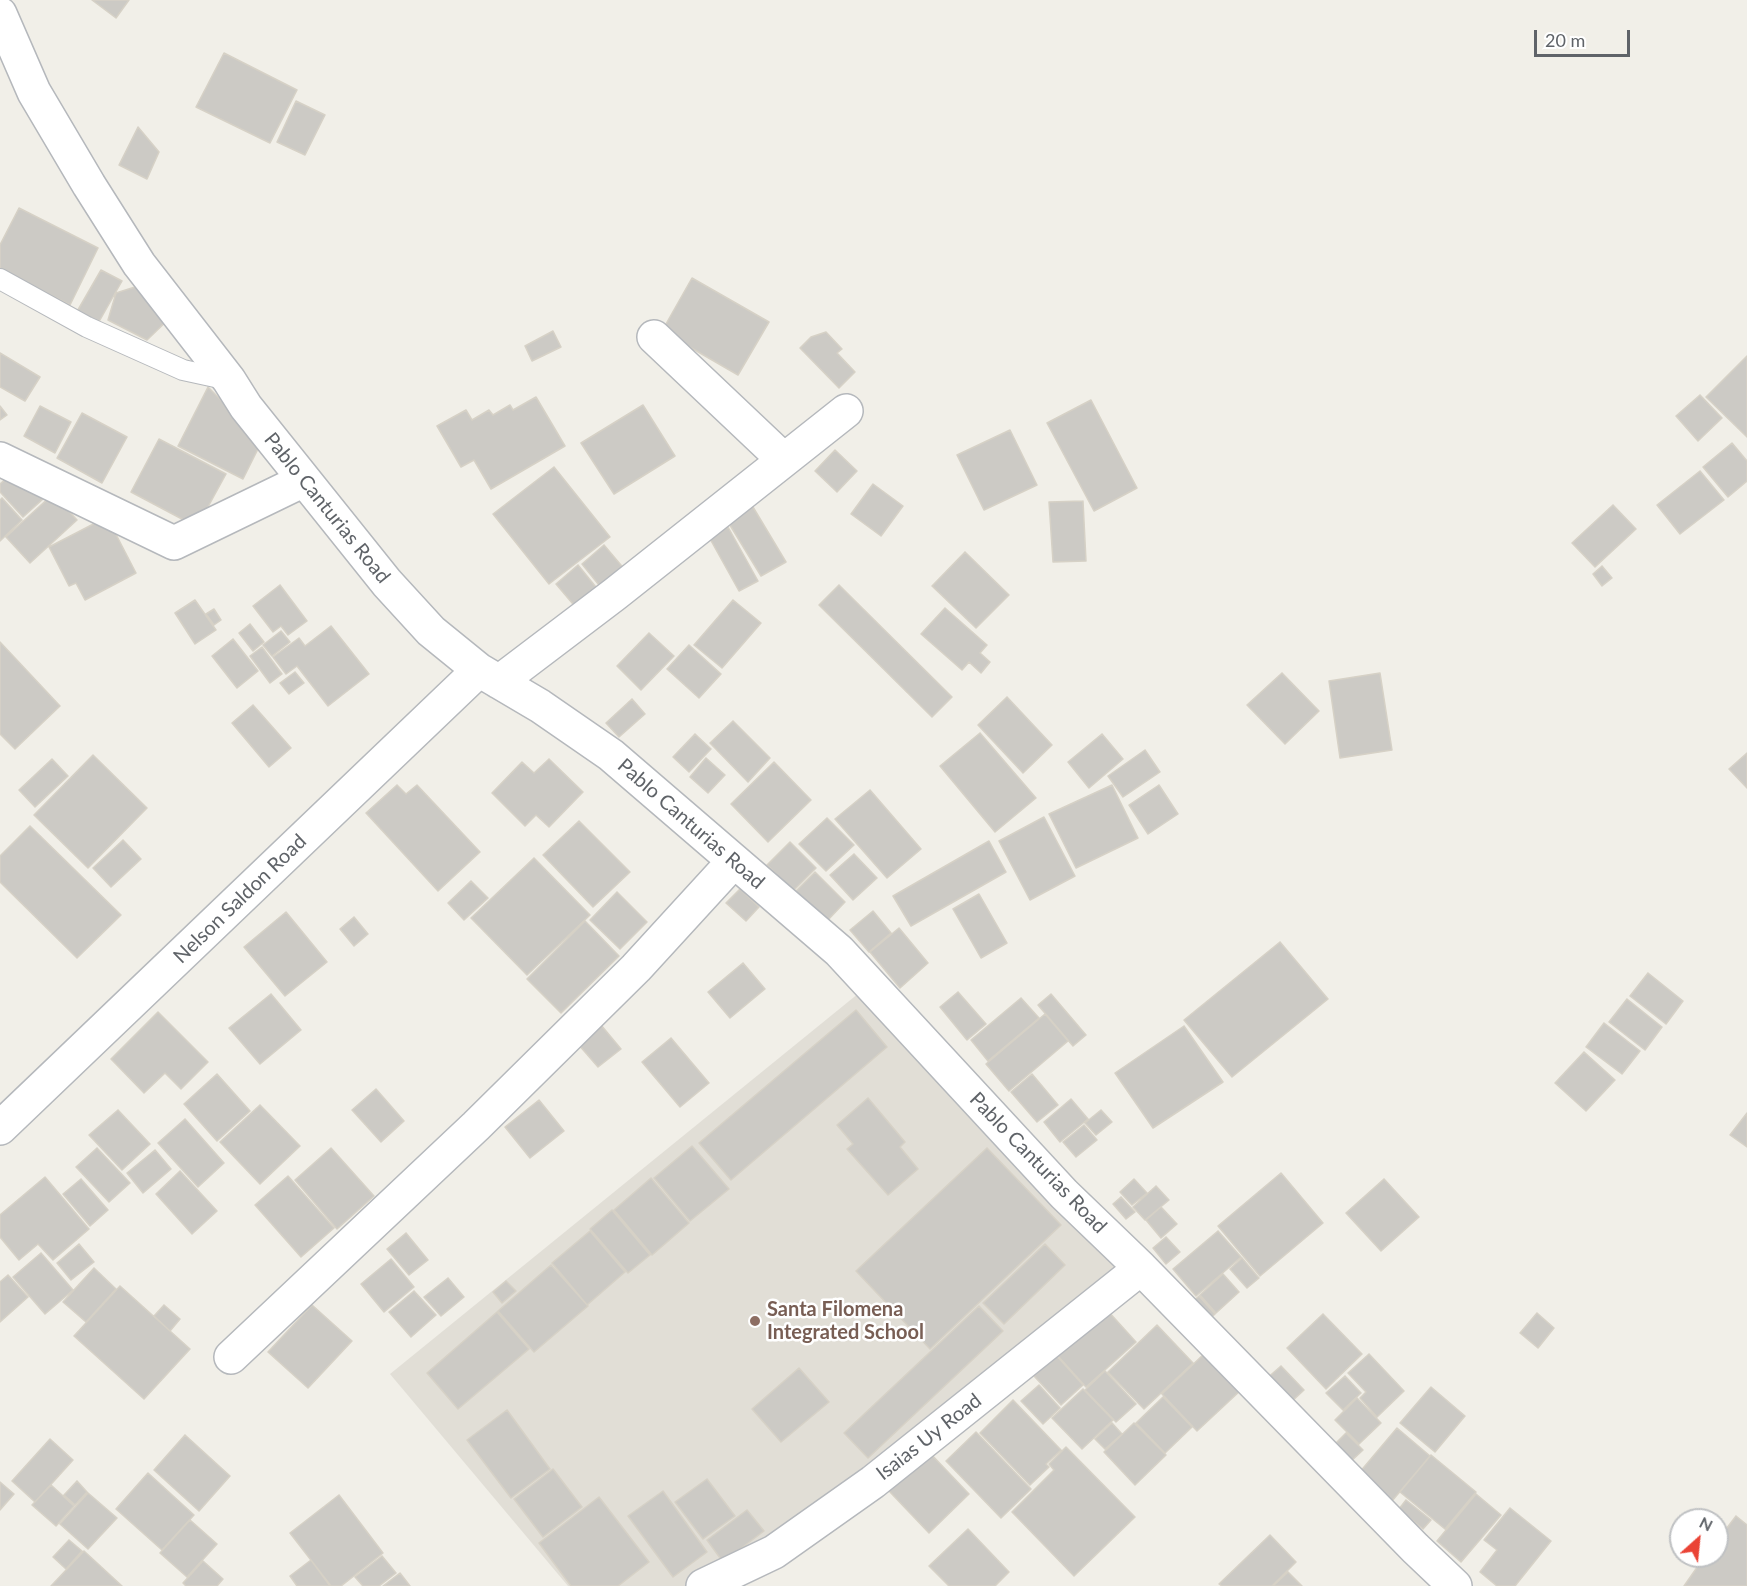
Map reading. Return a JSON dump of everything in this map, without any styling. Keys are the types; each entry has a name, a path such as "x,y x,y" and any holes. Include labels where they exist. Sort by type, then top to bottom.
{"street":[{"name":"Pablo Canturias Road","path":"0,14 34,92 139,264 304,480 387,583 431,631 489,676 540,706 611,754 839,951 1064,1194 1141,1268 1455,1586"},
{"path":"654,338 784,460"},
{"name":"Nelson Saldon Road","path":"0,1128 489,676 615,594 846,411"},
{"path":"0,459 174,543 304,480"},
{"path":"231,1357 476,1126 636,968 734,861"},
{"name":"Isaias Uy Road","path":"703,1586 774,1552 864,1488 1141,1268"}],"lane":[{"path":"0,279 87,327 183,370 229,380"}],"shaded area":[{"name":"Santa Filomena Integrated School","path":"859,993 1120,1269 874,1469 733,1561 688,1586 568,1586 390,1374"}],"building":[{"path":"92,0 129,0 116,18"},
{"path":"224,53 297,90 270,143 196,107"},
{"path":"296,101 325,115 305,155 277,142"},
{"path":"138,127 159,152 147,179 119,165"},
{"path":"19,208 98,248 70,305 0,269 0,245"},
{"path":"101,270 122,281 96,327 75,315"},
{"path":"692,278 769,322 738,375 662,331"},
{"path":"135,287 173,315 147,340 108,320 116,293"},
{"path":"553,331 561,347 532,361 525,346"},
{"path":"826,332 842,349 837,353 855,372 839,388 800,348 811,337"},
{"path":"0,353 40,377 25,401 0,387"},
{"path":"1747,356 1747,437 1706,397"},
{"path":"208,387 262,441 243,479 178,446"},
{"path":"1700,395 1722,418 1698,441 1676,416"},
{"path":"536,397 565,446 491,489 474,460 461,467 437,426 466,410 472,420 489,410 493,415 510,405 513,410"},
{"path":"1091,400 1137,488 1094,511 1047,423"},
{"path":"643,405 675,456 614,494 581,443"},
{"path":"0,406 7,415 0,420"},
{"path":"40,406 71,422 55,453 24,436"},
{"path":"82,413 127,437 102,483 57,458"},
{"path":"1010,430 1037,485 984,510 957,455"},
{"path":"159,439 226,474 197,527 131,492"},
{"path":"1732,443 1747,461 1747,481 1728,497 1703,467"},
{"path":"835,450 857,471 837,492 815,471"},
{"path":"554,467 610,537 549,584 493,514"},
{"path":"16,470 43,499 23,517 0,492 0,484"},
{"path":"1700,471 1724,500 1680,534 1657,505"},
{"path":"873,484 903,506 881,536 851,514"},
{"path":"53,494 77,520 30,563 6,537"},
{"path":"2,498 22,520 0,541 0,500"},
{"path":"1083,501 1086,561 1053,562 1049,502"},
{"path":"750,502 786,562 761,576 725,517"},
{"path":"1613,505 1636,529 1595,567 1572,543"},
{"path":"107,517 136,573 85,600 76,583 69,586 49,547"},
{"path":"728,527 758,581 739,591 709,537"},
{"path":"604,545 626,571 603,590 582,564"},
{"path":"965,552 1009,595 976,628 932,586"},
{"path":"578,565 600,592 578,610 556,584"},
{"path":"1602,566 1612,578 1602,586 1593,574"},
{"path":"280,585 307,621 288,635 281,626 273,632 253,606"},
{"path":"839,585 952,697 932,717 819,605"},
{"path":"195,600 216,630 195,644 175,613"},
{"path":"733,600 761,623 722,668 694,645"},
{"path":"945,608 987,645 980,653 990,662 981,673 969,662 962,670 921,634"},
{"path":"214,609 221,620 214,625 206,614"},
{"path":"250,624 264,642 253,651 239,633"},
{"path":"331,626 369,674 328,706 297,666 286,674 273,657 299,638 305,646"},
{"path":"281,631 290,642 272,656 263,645"},
{"path":"649,633 674,656 641,690 617,666"},
{"path":"233,639 258,671 237,688 212,656"},
{"path":"0,642 60,706 15,749 0,734"},
{"path":"689,645 721,674 699,698 667,669"},
{"path":"262,647 282,674 270,683 250,656"},
{"path":"295,672 304,683 289,694 280,683"},
{"path":"1282,673 1319,711 1285,744 1247,705"},
{"path":"1380,673 1392,750 1340,758 1329,681"},
{"path":"1007,697 1052,745 1023,773 978,725"},
{"path":"632,699 645,714 619,737 606,723"},
{"path":"253,705 291,748 269,767 232,723"},
{"path":"733,721 770,758 748,782 710,743"},
{"path":"980,733 1036,798 995,832 940,766"},
{"path":"695,734 711,749 689,772 673,757"},
{"path":"1102,734 1123,759 1089,788 1068,762"},
{"path":"1145,750 1160,772 1123,797 1108,776"},
{"path":"1747,753 1747,788 1729,769"},
{"path":"93,755 147,808 88,868 34,815"},
{"path":"706,758 725,775 708,793 690,777"},
{"path":"52,759 68,776 35,807 19,790"},
{"path":"549,759 583,792 549,827 536,815 525,826 492,793 522,762 534,773"},
{"path":"774,762 811,800 768,842 731,804"},
{"path":"397,785 406,794 417,785 480,852 438,891 366,813"},
{"path":"1112,785 1138,838 1076,868 1049,814"},
{"path":"1159,785 1178,814 1148,834 1129,805"},
{"path":"870,790 921,849 887,878 835,819"},
{"path":"1044,817 1075,876 1030,900 999,841"},
{"path":"827,818 854,845 826,871 799,844"},
{"path":"579,821 630,872 593,907 543,855"},
{"path":"30,826 121,915 77,958 0,882 0,856"},
{"path":"123,840 141,859 111,887 93,868"},
{"path":"989,841 1006,872 911,926 893,896"},
{"path":"790,842 816,868 793,891 767,865"},
{"path":"854,854 877,878 853,900 830,875"},
{"path":"534,858 590,915 527,975 471,918"},
{"path":"815,872 845,902 826,922 795,892"},
{"path":"471,881 488,898 464,920 448,903"},
{"path":"740,889 759,907 746,921 726,903"},
{"path":"617,892 647,922 620,949 590,920"},
{"path":"979,894 1007,943 981,958 953,909"},
{"path":"873,911 891,933 869,952 850,930"},
{"path":"286,912 327,962 285,996 244,947"},
{"path":"354,917 368,934 354,946 340,929"},
{"path":"585,921 619,956 561,1013 527,979"},
{"path":"899,928 928,963 900,988 870,952"},
{"path":"1280,942 1328,999 1232,1077 1184,1020"},
{"path":"743,963 765,989 730,1018 708,992"},
{"path":"1648,973 1683,1001 1666,1024 1630,996"},
{"path":"958,992 986,1024 967,1040 940,1007"},
{"path":"271,994 301,1030 260,1064 229,1028"},
{"path":"1051,994 1086,1035 1073,1046 1038,1005"},
{"path":"1021,998 1039,1018 988,1061 971,1040"},
{"path":"1627,999 1662,1027 1645,1050 1609,1022"},
{"path":"856,1010 887,1047 731,1180 699,1143"},
{"path":"158,1012 208,1062 181,1089 165,1073 144,1093 111,1059"},
{"path":"1045,1014 1068,1041 1009,1091 986,1064"},
{"path":"1604,1023 1640,1051 1622,1074 1586,1047"},
{"path":"601,1025 621,1049 598,1067 578,1044"},
{"path":"1184,1026 1223,1082 1153,1128 1115,1073"},
{"path":"671,1038 709,1083 680,1107 642,1062"},
{"path":"1584,1052 1615,1080 1586,1111 1555,1083"},
{"path":"217,1074 250,1111 217,1141 184,1104"},
{"path":"1032,1074 1058,1105 1037,1122 1011,1092"},
{"path":"376,1089 404,1121 381,1142 352,1110"},
{"path":"868,1098 905,1142 900,1147 918,1169 888,1195 847,1149 853,1144 837,1125"},
{"path":"1071,1099 1088,1119 1060,1142 1044,1122"},
{"path":"539,1100 564,1131 530,1158 505,1127"},
{"path":"260,1105 300,1146 260,1184 220,1142"},
{"path":"118,1110 150,1144 122,1170 89,1135"},
{"path":"1101,1110 1112,1122 1096,1135 1085,1123"},
{"path":"1747,1113 1747,1147 1730,1135"},
{"path":"185,1119 224,1163 198,1187 158,1143"},
{"path":"1084,1125 1097,1140 1076,1157 1063,1142"},
{"path":"692,1146 729,1189 690,1221 654,1178"},
{"path":"97,1148 130,1183 109,1202 76,1167"},
{"path":"331,1148 374,1196 337,1229 295,1180"},
{"path":"987,1148 1061,1225 930,1349 856,1271"},
{"path":"155,1150 171,1169 143,1193 127,1173"},
{"path":"180,1171 217,1211 192,1234 156,1194"},
{"path":"1281,1173 1323,1223 1260,1276 1218,1226"},
{"path":"288,1176 334,1228 301,1257 255,1205"},
{"path":"45,1177 89,1229 53,1260 38,1244 19,1260 0,1237 0,1215"},
{"path":"651,1178 689,1223 652,1255 614,1210"},
{"path":"81,1179 108,1210 90,1226 63,1194"},
{"path":"1134,1179 1147,1193 1132,1205 1120,1192"},
{"path":"1384,1179 1419,1217 1381,1251 1346,1213"},
{"path":"1156,1186 1169,1200 1145,1220 1133,1207"},
{"path":"1121,1197 1135,1212 1126,1219 1113,1204"},
{"path":"1161,1207 1177,1224 1161,1238 1146,1220"},
{"path":"612,1210 650,1255 628,1273 590,1229"},
{"path":"590,1231 625,1272 587,1305 552,1263"},
{"path":"1218,1231 1241,1257 1196,1296 1173,1269"},
{"path":"406,1233 428,1260 409,1275 387,1249"},
{"path":"1166,1237 1180,1252 1166,1264 1153,1248"},
{"path":"79,1244 94,1262 71,1280 57,1263"},
{"path":"1045,1244 1065,1265 1004,1324 983,1303"},
{"path":"41,1253 73,1290 45,1314 13,1277"},
{"path":"1242,1258 1259,1278 1247,1288 1230,1269"},
{"path":"391,1259 414,1287 384,1312 361,1284"},
{"path":"551,1265 588,1306 534,1352 498,1311"},
{"path":"94,1268 116,1289 86,1322 63,1302"},
{"path":"1223,1274 1239,1292 1216,1313 1200,1295"},
{"path":"8,1275 28,1297 0,1322 0,1282"},
{"path":"448,1278 464,1297 441,1316 424,1297"},
{"path":"506,1281 516,1291 502,1303 493,1292"},
{"path":"120,1286 190,1349 144,1399 74,1336"},
{"path":"414,1291 436,1315 411,1337 389,1312"},
{"path":"1199,1296 1215,1314 1205,1323 1189,1305"},
{"path":"164,1305 180,1319 170,1331 154,1316"},
{"path":"312,1305 352,1341 308,1388 268,1352"},
{"path":"979,1306 1003,1331 868,1458 844,1433"},
{"path":"1107,1310 1136,1342 1086,1387 1057,1355"},
{"path":"497,1312 529,1349 458,1409 427,1373"},
{"path":"1537,1313 1554,1328 1538,1348 1520,1333"},
{"path":"1323,1314 1362,1354 1326,1389 1287,1348"},
{"path":"1157,1325 1193,1363 1144,1409 1108,1372"},
{"path":"1205,1353 1241,1390 1197,1431 1162,1394"},
{"path":"1369,1354 1404,1391 1377,1417 1360,1398 1366,1392 1348,1373"},
{"path":"1056,1355 1083,1385 1061,1405 1034,1376"},
{"path":"1281,1366 1304,1390 1289,1404 1265,1380"},
{"path":"799,1368 829,1402 781,1442 752,1409"},
{"path":"1105,1371 1136,1404 1116,1422 1085,1390"},
{"path":"1345,1376 1361,1393 1343,1410 1326,1393"},
{"path":"1039,1385 1060,1408 1043,1424 1021,1401"},
{"path":"1431,1387 1465,1416 1435,1452 1400,1423"},
{"path":"1083,1389 1113,1420 1082,1449 1052,1418"},
{"path":"1163,1397 1192,1427 1165,1453 1136,1423"},
{"path":"1357,1398 1381,1423 1359,1444 1335,1420"},
{"path":"1013,1400 1061,1450 1046,1464 1049,1467 1030,1485 980,1433"},
{"path":"507,1410 550,1469 511,1498 467,1440"},
{"path":"1112,1423 1122,1434 1105,1449 1095,1439"},
{"path":"1134,1423 1166,1455 1135,1485 1104,1452"},
{"path":"1397,1428 1430,1456 1392,1501 1359,1473"},
{"path":"976,1432 1031,1489 1001,1518 946,1461"},
{"path":"1346,1433 1363,1450 1348,1464 1332,1447"},
{"path":"185,1435 230,1476 199,1511 154,1470"},
{"path":"50,1439 73,1460 35,1502 12,1481"},
{"path":"1066,1447 1135,1517 1074,1576 1012,1512 1054,1470 1049,1464"},
{"path":"929,1452 969,1494 929,1533 889,1491"},
{"path":"1431,1455 1476,1492 1445,1529 1400,1492"},
{"path":"553,1469 582,1507 543,1537 514,1499"},
{"path":"148,1473 194,1515 162,1550 116,1509"},
{"path":"707,1479 735,1516 703,1539 675,1502"},
{"path":"77,1481 87,1492 75,1505 64,1495"},
{"path":"0,1482 14,1494 0,1510"},
{"path":"51,1485 74,1506 56,1526 32,1505"},
{"path":"663,1491 707,1552 673,1577 628,1516"},
{"path":"88,1493 117,1518 88,1549 60,1524"},
{"path":"1476,1494 1501,1515 1461,1562 1437,1541"},
{"path":"339,1495 383,1553 341,1586 331,1586 290,1533"},
{"path":"599,1497 649,1562 618,1586 571,1586 539,1543"},
{"path":"1406,1500 1431,1520 1423,1529 1399,1509"},
{"path":"1510,1508 1551,1541 1515,1586 1497,1586 1480,1572 1497,1550 1484,1540"},
{"path":"747,1510 764,1531 723,1562 707,1540"},
{"path":"1736,1516 1747,1525 1747,1586 1684,1586 1697,1568 1729,1568 1729,1525"},
{"path":"190,1520 217,1544 187,1577 160,1553"},
{"path":"968,1529 1009,1572 995,1586 949,1586 929,1566"},
{"path":"1270,1535 1296,1562 1272,1586 1222,1586 1219,1584"},
{"path":"69,1540 82,1551 66,1569 53,1557"},
{"path":"84,1551 122,1586 51,1586"},
{"path":"382,1556 396,1573 379,1586 363,1586 355,1577"},
{"path":"311,1560 330,1586 297,1586 290,1576"},
{"path":"203,1561 223,1579 217,1586 186,1586 183,1583"},
{"path":"1288,1572 1302,1586 1273,1586"},
{"path":"400,1573 410,1586 383,1586"}],"place":[{"name":"Santa Filomena Integrated School","path":"755,1321"}]}
